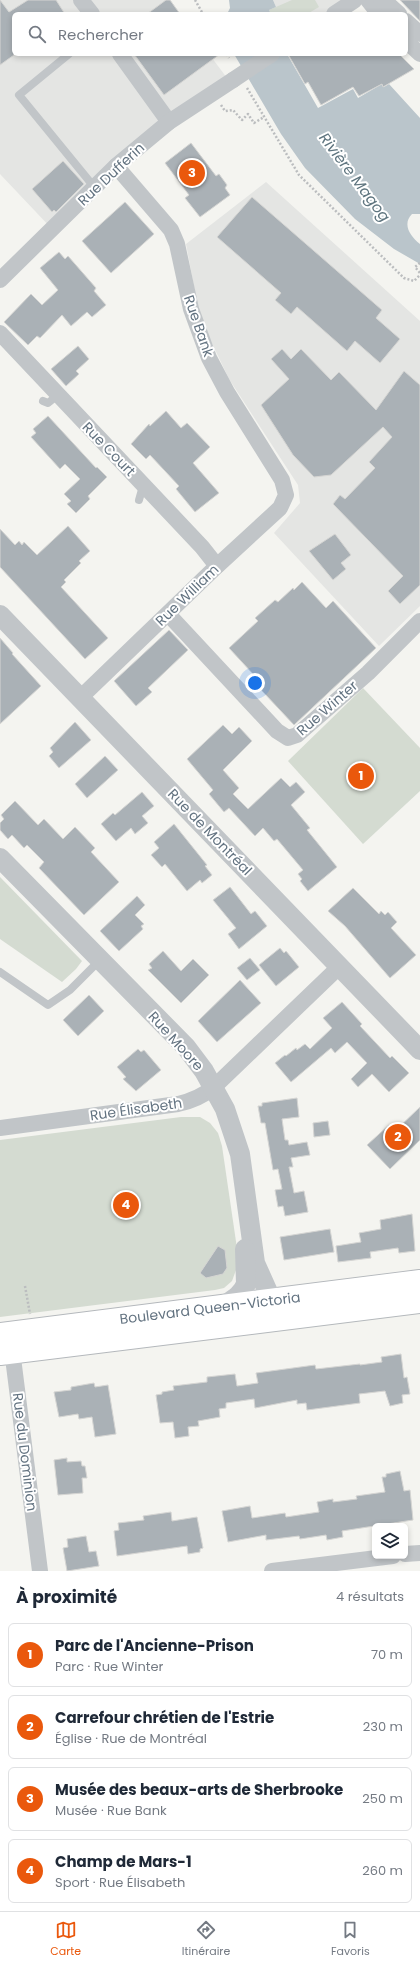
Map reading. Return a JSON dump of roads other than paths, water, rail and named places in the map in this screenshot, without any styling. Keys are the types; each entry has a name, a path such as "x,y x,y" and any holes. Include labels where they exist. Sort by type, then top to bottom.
{"main road":[{"name":"Boulevard Queen-Victoria","path":"6,1343 32,1330 420,1281"},
{"name":"Boulevard Queen-Victoria","path":"6,1343 312,1316 420,1302"}],"street":[{"path":"82,0 91,12"},
{"path":"337,12 355,0"},
{"path":"368,0 377,12"},
{"path":"381,0 386,2 397,12"},
{"path":"408,23 420,34"},
{"path":"408,42 420,54"},
{"path":"121,56 168,122"},
{"name":"Rue Dufferin","path":"0,280 116,166 168,122 269,56"},
{"name":"Rue Bank","path":"116,166 171,230 177,244 191,309 209,358 227,392 282,480 285,488"},
{"name":"Rue Court","path":"0,333 50,398 141,493 217,566"},
{"name":"Rue William","path":"80,698 217,566 280,508 286,495 285,488"},
{"name":"Rue Winter","path":"168,614 277,731 288,738 297,735 368,673 420,621"},
{"name":"Rue de Montréal","path":"0,615 419,1048"},
{"name":"Rue Moore","path":"0,858 186,1047 214,1087 225,1109 240,1154 255,1263 262,1282 275,1300 284,1306 312,1316"},
{"name":"Rue Élisabeth","path":"0,1128 192,1101 204,1095 214,1087 340,966"},
{"path":"223,1306 239,1295 246,1284 244,1237 250,1222"},
{"name":"Rue du Dominion","path":"6,1343 40,1571"},
{"path":"408,1554 420,1553"},
{"path":"272,1571 372,1559"}],"lane":[{"path":"67,56 19,95 95,188"},
{"path":"0,972 48,1005 70,990 100,960"}],"water":[{"path":"229,0 273,0 276,7 269,10 270,12 228,12 230,8"},
{"name":"Rivière Magog","path":"235,56 288,56 318,108 353,89 358,98 382,84 384,87 389,84 420,118 420,214 412,214 409,218 408,230 420,244 420,264 394,249 355,219 305,168 281,134"}],"place":[{"name":"Musée des beaux-arts de Sherbrooke","path":"192,173"},
{"name":"Parc de l'Ancienne-Prison","path":"361,776"},
{"name":"Carrefour chrétien de l'Estrie","path":"398,1137"},
{"name":"Champ de Mars-1","path":"126,1205"}]}
